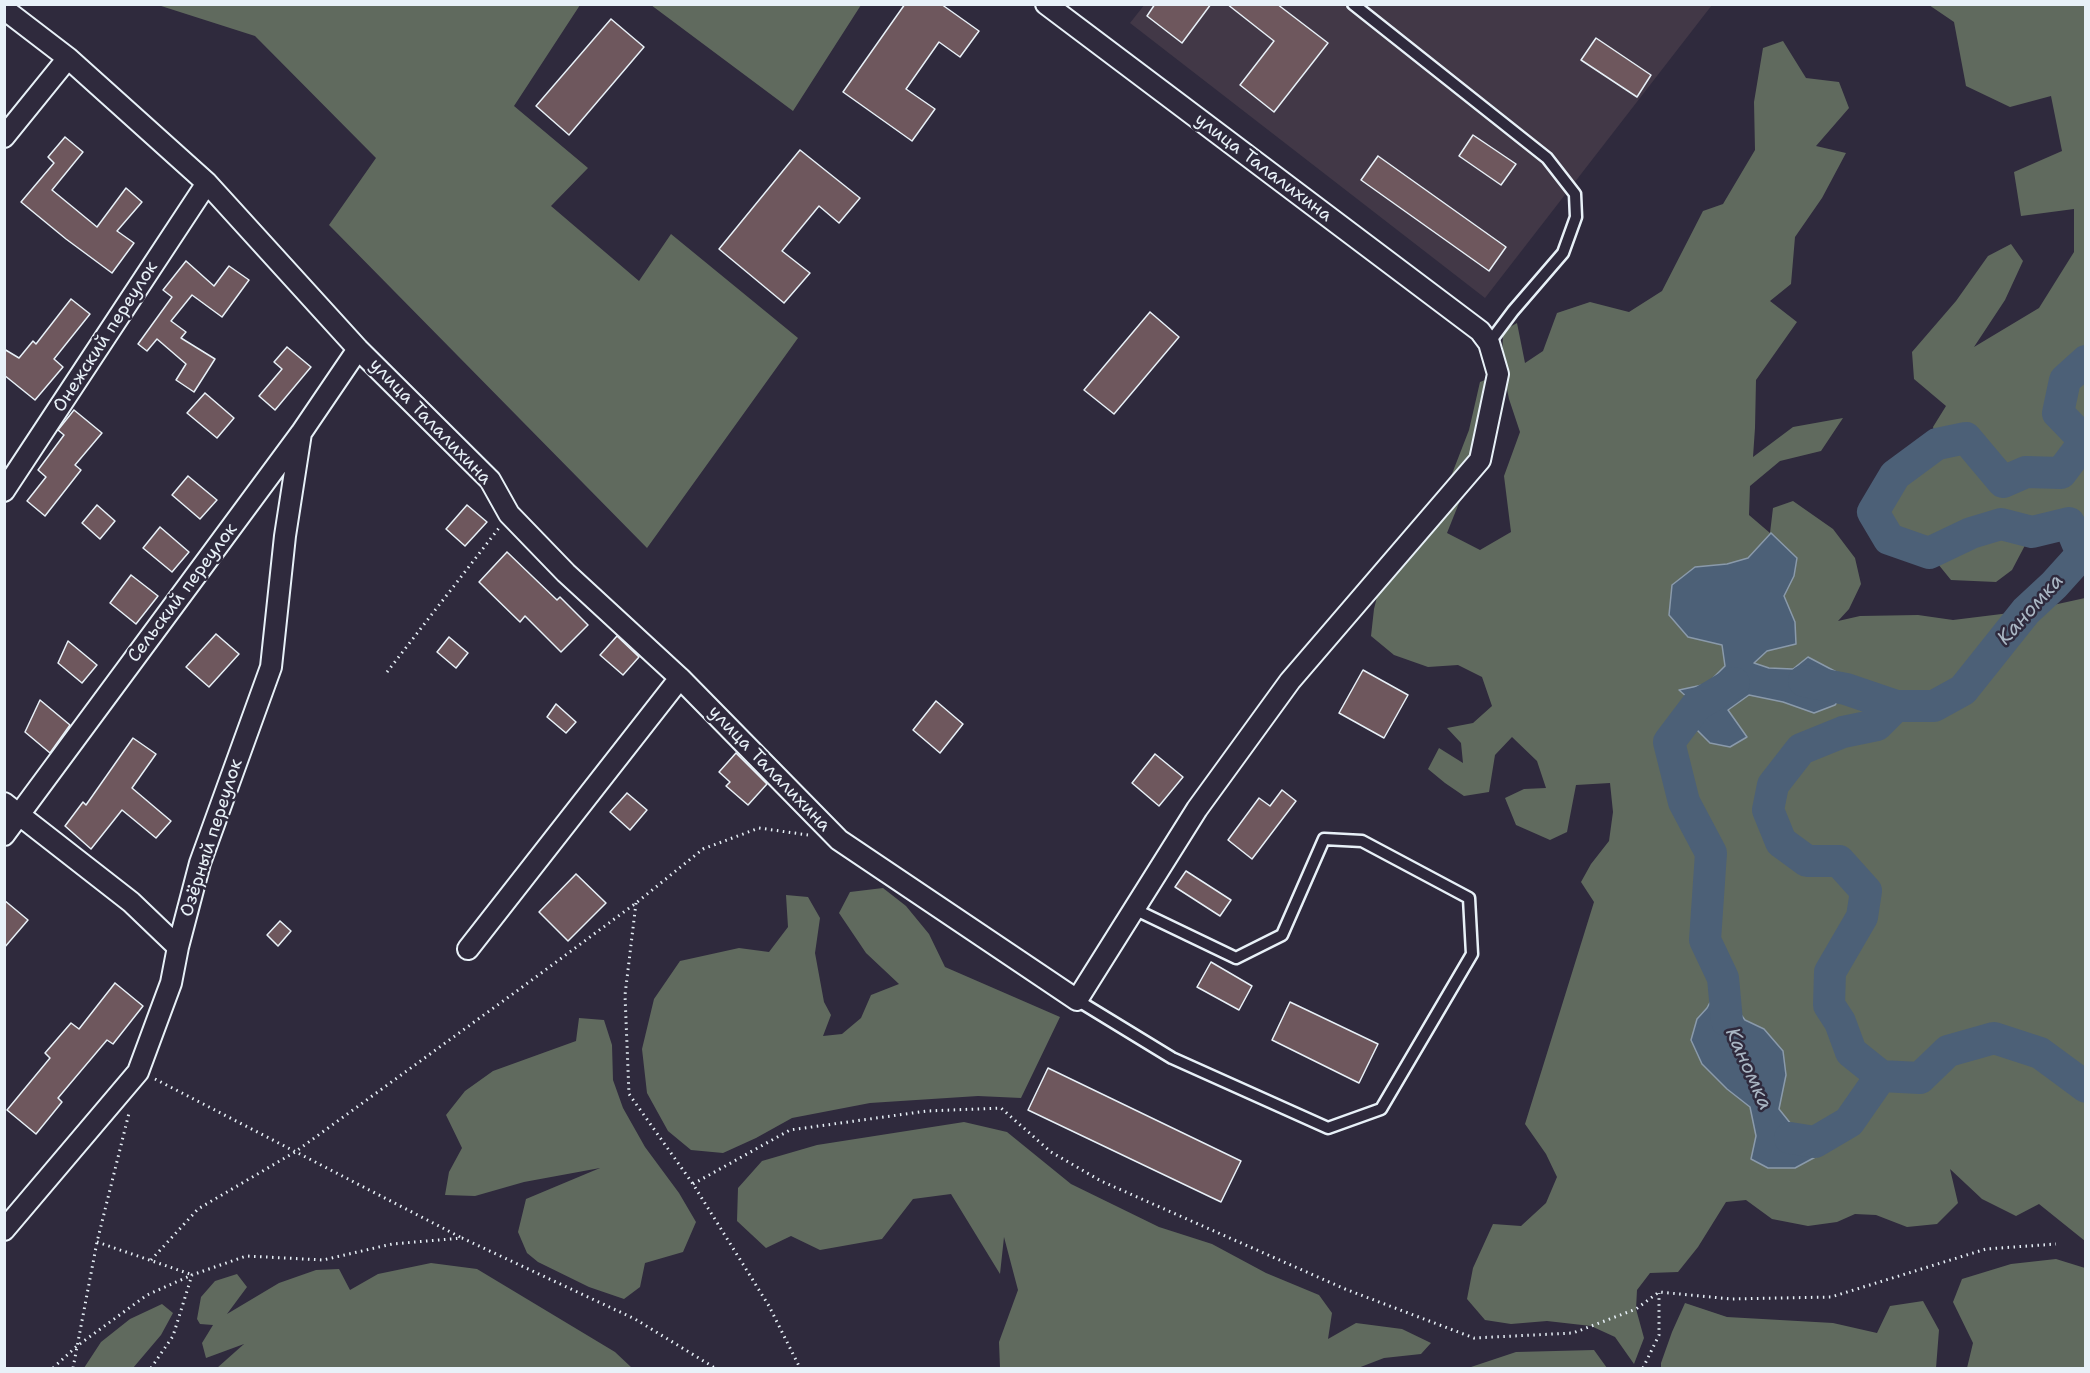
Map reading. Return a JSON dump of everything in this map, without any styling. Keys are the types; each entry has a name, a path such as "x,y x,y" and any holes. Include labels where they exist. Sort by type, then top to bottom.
{"street":[{"name":"улица Талалихина","path":"1046,4 1484,337"},
{"name":"улица Талалихина","path":"4,9 68,58 207,183 358,349 490,480 509,514 567,573 680,678 839,840 1077,1000"},
{"path":"4,137 68,58"},
{"name":"Онежский переулок","path":"4,491 207,183"},
{"path":"1077,1000 1197,810 1290,681 1480,460 1498,374 1484,337"},
{"name":"Сельский переулок","path":"4,835 12,808 301,433 358,349"},
{"name":"Озёрный переулок","path":"4,1230 138,1072 171,983 200,862 271,667 285,536 301,433"},
{"path":"468,949 680,678"},
{"path":"12,808 131,902 178,947"}],"lane":[{"path":"1353,4 1547,158 1575,194 1576,217 1563,253 1513,311 1484,337"},
{"path":"1077,1000 1172,1058 1328,1128 1381,1109 1472,954 1469,898 1362,842 1324,839 1281,935 1236,958 1134,909"}],"path":[{"path":"387,672 509,514"},
{"path":"151,1260 198,1209 295,1152 636,903 703,849 759,828 839,840"},
{"path":"636,903 625,995 629,1094 693,1184 770,1306 800,1368"},
{"path":"138,1072 183,1092 462,1238 635,1318 715,1368"},
{"path":"73,1368 97,1242 130,1106"},
{"path":"693,1184 790,1130 927,1111 1001,1108 1051,1152 1101,1181 1345,1289 1474,1338 1573,1333 1636,1309 1659,1292 1731,1299 1831,1297 1986,1249 2056,1244"},
{"path":"53,1368 77,1346 147,1295 192,1275 246,1256 323,1260 392,1244 462,1238"},
{"path":"97,1242 192,1275"},
{"path":"150,1368 173,1336 192,1275"},
{"path":"1643,1368 1659,1335 1659,1292"}],"shaded area":[{"path":"1145,4 1712,5 1485,298 1130,23"}],"green space":[{"path":"158,5 580,5 514,106 588,168 551,206 639,281 671,234 798,338 647,548 329,225 376,158 255,36"},
{"path":"651,5 861,5 793,111"},
{"path":"1929,5 2085,5 2085,555 2082,554 2069,523 2032,532 2012,570 1996,582 1951,580 1929,553 1889,539 1873,512 1895,475 1937,444 1933,427 1946,406 1914,379 1912,352 1956,301 1988,256 2011,244 2023,261 2005,300 1974,347 2039,308 2074,252 2074,209 2021,216 2014,172 2062,151 2051,96 2010,107 1966,86 1954,22"},
{"path":"1783,41 1806,78 1839,82 1849,108 1816,146 1846,153 1822,198 1795,237 1791,284 1770,301 1797,322 1756,380 1753,457 1793,427 1843,418 1821,451 1780,461 1750,486 1749,515 1770,533 1773,508 1793,501 1833,529 1855,558 1861,584 1849,609 1838,621 1860,616 1918,615 1953,620 2026,611 2085,598 2085,1241 2039,1204 2016,1216 1982,1199 1950,1169 1958,1203 1937,1224 1907,1227 1876,1215 1855,1214 1837,1222 1808,1226 1772,1219 1746,1200 1726,1202 1698,1247 1678,1272 1650,1273 1637,1290 1636,1309 1644,1338 1634,1364 1615,1337 1591,1326 1547,1321 1511,1324 1485,1320 1467,1299 1473,1268 1493,1224 1521,1226 1546,1203 1557,1177 1546,1154 1525,1124 1594,902 1581,882 1591,864 1609,841 1613,812 1610,783 1576,785 1567,832 1550,840 1516,825 1505,798 1524,789 1546,788 1537,761 1512,737 1495,755 1489,792 1464,796 1445,783 1428,769 1439,748 1463,763 1461,743 1447,728 1473,723 1492,706 1482,677 1458,665 1428,667 1394,655 1371,636 1374,609 1382,577 1450,479 1469,430 1480,382 1490,378 1463,493 1447,533 1480,550 1511,532 1504,476 1520,432 1509,399 1502,365 1503,331 1517,323 1525,363 1543,351 1557,313 1590,302 1629,312 1662,291 1703,211 1723,204 1755,150 1754,102 1763,48"},
{"path":"883,888 906,906 929,934 945,967 1060,1017 1021,1098 978,1096 870,1103 792,1118 723,1153 691,1150 668,1131 647,1093 642,1049 654,999 680,961 739,948 769,952 788,927 786,895 808,897 820,918 815,953 824,1002 831,1015 823,1036 842,1034 861,1018 871,995 899,984 866,953 839,913 850,892"},
{"path":"579,1018 604,1020 612,1045 613,1080 623,1108 645,1147 679,1193 696,1222 683,1252 645,1263 640,1287 624,1299 589,1287 538,1262 527,1253 518,1232 526,1199 600,1168 524,1182 475,1196 445,1195 449,1172 462,1148 446,1115 465,1091 493,1071 576,1041"},
{"path":"964,1122 1007,1132 1071,1184 1159,1227 1212,1244 1266,1273 1319,1295 1332,1313 1328,1339 1356,1323 1402,1329 1431,1343 1421,1354 1384,1358 1358,1368 1000,1368 999,1342 1018,1290 1004,1237 1000,1274 951,1194 913,1199 882,1239 820,1250 791,1236 766,1248 737,1221 738,1188 762,1161 817,1145"},
{"path":"2056,1259 2085,1268 2085,1368 1967,1368 1973,1343 1953,1302 1962,1279 2011,1264"},
{"path":"431,1263 477,1269 615,1352 632,1368 217,1368 244,1344 206,1358 202,1343 213,1325 200,1324 197,1319 201,1297 215,1281 237,1274 247,1287 227,1314 279,1283 316,1270 339,1269 350,1290 378,1274"},
{"path":"1923,1301 1939,1330 1936,1368 1661,1368 1672,1332 1685,1303 1727,1317 1833,1323 1877,1333 1890,1306"},
{"path":"162,1304 173,1313 161,1335 133,1368 84,1368 101,1342 130,1319"},
{"path":"1594,1350 1607,1368 1468,1368 1516,1352"}],"water":[{"path":"1771,533 1797,558 1794,576 1784,596 1795,622 1796,644 1767,651 1754,663 1769,668 1793,669 1808,657 1844,676 1846,689 1835,705 1814,713 1783,702 1749,695 1728,710 1747,737 1730,747 1710,743 1696,729 1696,705 1679,690 1707,684 1725,666 1722,645 1688,637 1669,615 1672,585 1695,567 1727,564 1748,558"},
{"path":"1723,978 1733,1004 1745,1020 1764,1029 1783,1051 1786,1075 1779,1109 1791,1124 1813,1132 1831,1133 1821,1154 1795,1168 1768,1168 1751,1159 1756,1136 1750,1107 1727,1089 1702,1064 1691,1040 1697,1019 1707,1008"}],"building":[{"path":"905,4 941,4 979,31 960,57 939,42 906,89 935,109 912,141 843,92"},
{"path":"1155,4 1211,4 1182,43 1147,16"},
{"path":"1227,4 1277,4 1328,43 1274,112 1240,85 1274,41"},
{"path":"611,19 644,47 569,135 536,106"},
{"path":"1596,38 1651,75 1637,97 1581,60"},
{"path":"1473,135 1516,164 1501,185 1459,156"},
{"path":"65,137 83,152 52,190 97,227 126,188 142,202 117,231 134,243 112,273 21,202 54,163 48,157"},
{"path":"800,150 860,198 839,223 819,206 782,251 810,273 784,303 719,249"},
{"path":"1378,156 1506,247 1489,271 1361,180"},
{"path":"186,261 214,286 229,266 249,280 222,317 192,295 171,321 186,332 181,338 215,359 194,392 176,380 186,364 157,339 147,351 138,344 172,297 163,290"},
{"path":"71,299 90,314 54,359 63,367 35,400 4,375 4,349 19,358 33,341 36,344"},
{"path":"1150,312 1179,337 1114,414 1084,390"},
{"path":"287,347 311,367 275,410 259,396 282,369 274,362"},
{"path":"205,393 234,418 217,438 187,413"},
{"path":"74,410 102,433 75,465 81,470 45,516 27,501 46,477 38,470 64,435 58,430"},
{"path":"188,476 217,500 200,519 172,495"},
{"path":"97,505 115,521 100,539 82,523"},
{"path":"467,505 487,522 465,546 446,529"},
{"path":"160,527 189,552 172,572 143,548"},
{"path":"507,552 557,600 560,597 588,625 561,652 525,616 520,622 479,582"},
{"path":"131,575 158,596 136,624 110,603"},
{"path":"216,634 239,654 209,687 186,667"},
{"path":"617,636 639,657 623,675 600,655"},
{"path":"449,637 468,653 456,668 437,652"},
{"path":"68,641 97,665 82,683 58,663"},
{"path":"1363,670 1408,695 1384,738 1339,713"},
{"path":"40,700 70,725 50,753 25,732"},
{"path":"936,701 963,724 940,753 913,730"},
{"path":"556,704 576,722 566,733 547,717"},
{"path":"133,738 156,754 132,788 171,821 156,838 122,810 91,849 65,826 83,802 86,805"},
{"path":"736,753 767,784 748,805 726,786 730,782 719,772"},
{"path":"1155,754 1183,777 1159,806 1132,783"},
{"path":"1282,790 1296,801 1252,859 1228,840 1259,798 1270,806"},
{"path":"627,793 647,810 630,830 610,812"},
{"path":"1186,871 1231,900 1220,916 1175,887"},
{"path":"576,874 606,903 568,941 539,912"},
{"path":"4,900 28,920 4,948"},
{"path":"280,921 291,931 278,946 267,935"},
{"path":"1211,962 1252,986 1239,1010 1197,987"},
{"path":"115,983 143,1006 113,1044 107,1040 58,1098 62,1102 36,1134 7,1110 50,1058 45,1053 71,1023 79,1029"},
{"path":"1290,1002 1378,1044 1359,1083 1272,1040"},
{"path":"1048,1068 1241,1161 1221,1202 1028,1110"}],"waterway":[{"name":"Каномка","path":"2086,361 2065,380 2058,413 2085,441 2061,473 2026,472 2003,482 1966,438 1937,444 1895,475 1873,512 1889,539 1929,553 1971,533 2001,524 2032,532 2069,523 2082,554 2026,611 1963,690 1934,706 1896,706 1877,725 1843,732 1801,749 1773,785 1768,810 1781,842 1807,861 1839,861 1866,891 1862,917 1830,972 1829,1005 1840,1022 1851,1052 1881,1076 1920,1078 1948,1051 1994,1038 2040,1053 2086,1087"},
{"name":"Каномка","path":"1804,681 1846,689 1896,706"},
{"name":"Каномка","path":"1727,1021 1723,978 1705,940 1711,853 1684,802 1669,742 1697,705 1734,683"},
{"name":"Каномка","path":"1790,1138 1815,1142 1849,1122 1881,1076"}]}
